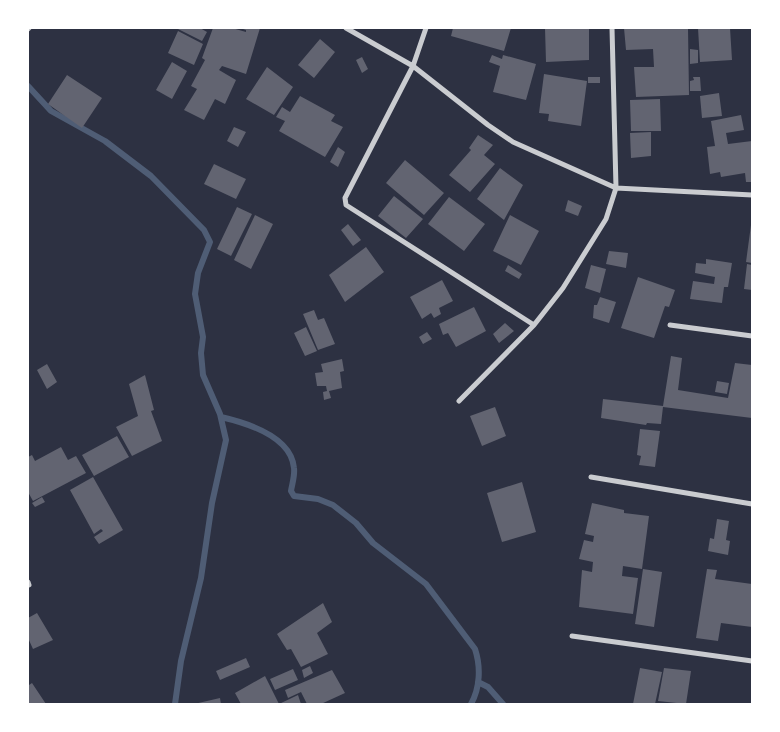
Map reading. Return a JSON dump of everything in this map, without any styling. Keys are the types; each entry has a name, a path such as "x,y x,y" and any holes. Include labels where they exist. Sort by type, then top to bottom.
{"street":[{"path":"346,28 413,66 488,125 513,142 540,156 616,188 752,195"},
{"path":"426,28 413,66 345,198 346,205 534,325"},
{"path":"459,401 534,325 564,288 595,240 606,219 616,188 612,28"},
{"path":"670,325 752,336"},
{"path":"591,476 752,504"},
{"path":"572,636 752,661"}],"building":[{"path":"176,28 200,28 207,32 202,41"},
{"path":"213,28 232,28 246,32 246,30 240,28 260,28 246,74 222,66 219,70 236,80 225,104 215,99 204,120 184,110 197,89 191,86 205,60 202,58"},
{"path":"453,28 511,28 504,51 451,36"},
{"path":"545,28 589,28 589,60 546,62"},
{"path":"624,28 688,28 689,95 636,97 634,67 654,67 653,49 626,50"},
{"path":"698,28 730,28 732,60 700,62"},
{"path":"178,31 203,44 194,65 168,53"},
{"path":"320,39 335,52 314,78 298,65"},
{"path":"690,49 698,50 698,63 690,64"},
{"path":"492,55 502,59 503,55 536,64 526,100 493,92 500,66 489,62"},
{"path":"362,57 368,69 362,73 356,60"},
{"path":"172,62 187,71 172,99 156,90"},
{"path":"267,67 293,87 274,115 246,99"},
{"path":"544,74 587,81 581,126 548,121 549,114 539,113"},
{"path":"67,75 102,98 82,128 48,104"},
{"path":"588,77 600,77 600,83 588,83"},
{"path":"693,77 700,77 701,91 690,91 690,81 694,80"},
{"path":"719,93 722,116 702,118 700,96"},
{"path":"300,96 335,115 331,121 343,127 325,157 279,131 285,121 276,117 282,107 290,112"},
{"path":"660,99 661,131 631,131 630,100"},
{"path":"741,115 744,130 726,133 728,144 752,141 752,182 746,182 745,173 721,177 720,172 710,174 707,147 715,146 711,121"},
{"path":"234,127 246,132 238,147 227,141"},
{"path":"651,132 651,156 631,158 630,133"},
{"path":"478,135 493,145 484,155 495,164 470,192 449,175 471,150 469,148"},
{"path":"338,147 345,152 338,167 330,162"},
{"path":"405,160 444,193 424,215 386,183"},
{"path":"214,164 246,179 236,199 204,184"},
{"path":"500,168 523,185 504,220 477,199"},
{"path":"394,196 423,219 406,238 378,216"},
{"path":"449,197 485,224 464,251 428,224"},
{"path":"568,200 582,206 578,216 565,211"},
{"path":"237,207 252,214 231,256 217,249"},
{"path":"255,215 273,224 251,269 234,260"},
{"path":"510,215 539,231 521,265 493,251"},
{"path":"348,224 361,240 353,246 341,230"},
{"path":"752,225 752,263 746,262"},
{"path":"366,247 384,272 345,302 329,275"},
{"path":"609,251 628,253 626,268 606,264"},
{"path":"706,259 732,263 728,287 724,287 722,303 690,299 693,281 714,284 715,277 695,273 696,263 706,264"},
{"path":"747,264 752,265 752,290 744,289"},
{"path":"508,265 522,274 519,279 505,271"},
{"path":"591,265 606,269 600,293 585,288"},
{"path":"638,277 675,290 669,307 665,306 654,338 621,328"},
{"path":"442,280 453,301 439,308 441,314 434,318 431,313 422,319 410,297"},
{"path":"600,297 616,302 609,323 593,318 594,305 597,305"},
{"path":"474,307 486,331 456,347 448,333 443,335 439,324"},
{"path":"314,310 318,320 324,318 335,344 318,350 303,314"},
{"path":"505,323 514,331 499,343 493,334"},
{"path":"306,327 317,351 305,356 294,333"},
{"path":"427,332 432,339 423,344 419,337"},
{"path":"671,356 682,358 678,390 728,398 735,363 752,365 752,418 663,407 661,424 647,423 646,425 601,418 603,399 663,406"},
{"path":"342,359 344,371 340,372 342,388 329,391 331,398 324,400 323,392 327,391 326,386 317,386 315,373 323,372 321,364"},
{"path":"47,364 57,382 47,389 37,370"},
{"path":"145,375 154,410 151,411 162,441 132,456 116,427 138,416 129,384"},
{"path":"717,381 729,383 727,394 715,392"},
{"path":"495,407 506,436 482,446 470,416"},
{"path":"640,429 660,431 655,467 639,465 641,456 637,455"},
{"path":"117,436 129,457 94,476 82,455"},
{"path":"61,447 68,460 76,456 86,473 33,501 28,492 28,457 32,455 35,461"},
{"path":"93,477 123,530 99,544 94,537 103,531 101,529 94,534 70,490"},
{"path":"522,482 536,532 502,542 487,493"},
{"path":"42,497 45,502 35,507 32,503"},
{"path":"592,503 624,510 624,513 649,516 642,569 623,566 622,576 638,578 633,614 579,607 582,570 592,572 593,562 579,559 584,540 593,542 594,536 585,534"},
{"path":"717,519 729,521 726,540 730,541 728,555 708,551 710,538 714,539"},
{"path":"643,569 662,572 654,627 635,624"},
{"path":"707,569 717,570 715,579 752,584 752,627 721,623 718,641 696,638"},
{"path":"323,603 332,622 317,633 328,654 301,667 291,649 287,650 277,634"},
{"path":"37,613 53,640 33,649 28,638 28,618"},
{"path":"246,658 250,667 220,680 216,671"},
{"path":"310,666 313,673 304,678 302,670"},
{"path":"640,668 662,672 655,704 633,704"},
{"path":"664,668 691,671 686,704 658,701"},
{"path":"293,669 298,680 275,690 270,679"},
{"path":"332,670 345,693 321,704 307,704 301,692 288,698 285,690"},
{"path":"265,676 279,704 241,704 235,693"},
{"path":"28,682 29,685 32,683 46,704 28,704"},
{"path":"298,695 301,704 279,704"},
{"path":"220,698 221,704 194,704"}],"waterway":[{"path":"28,86 51,111 105,141 151,176 204,230 210,242 198,273 195,294 203,337 201,353 203,375 220,414 226,440 212,503 201,578 181,661 175,704"},
{"path":"221,417 255,427 276,439 285,447 291,457 294,468 291,491 294,496 318,499 333,505 356,523 373,543 426,584 475,649 479,677 471,704"},
{"path":"478,682 488,687 503,704"}]}
